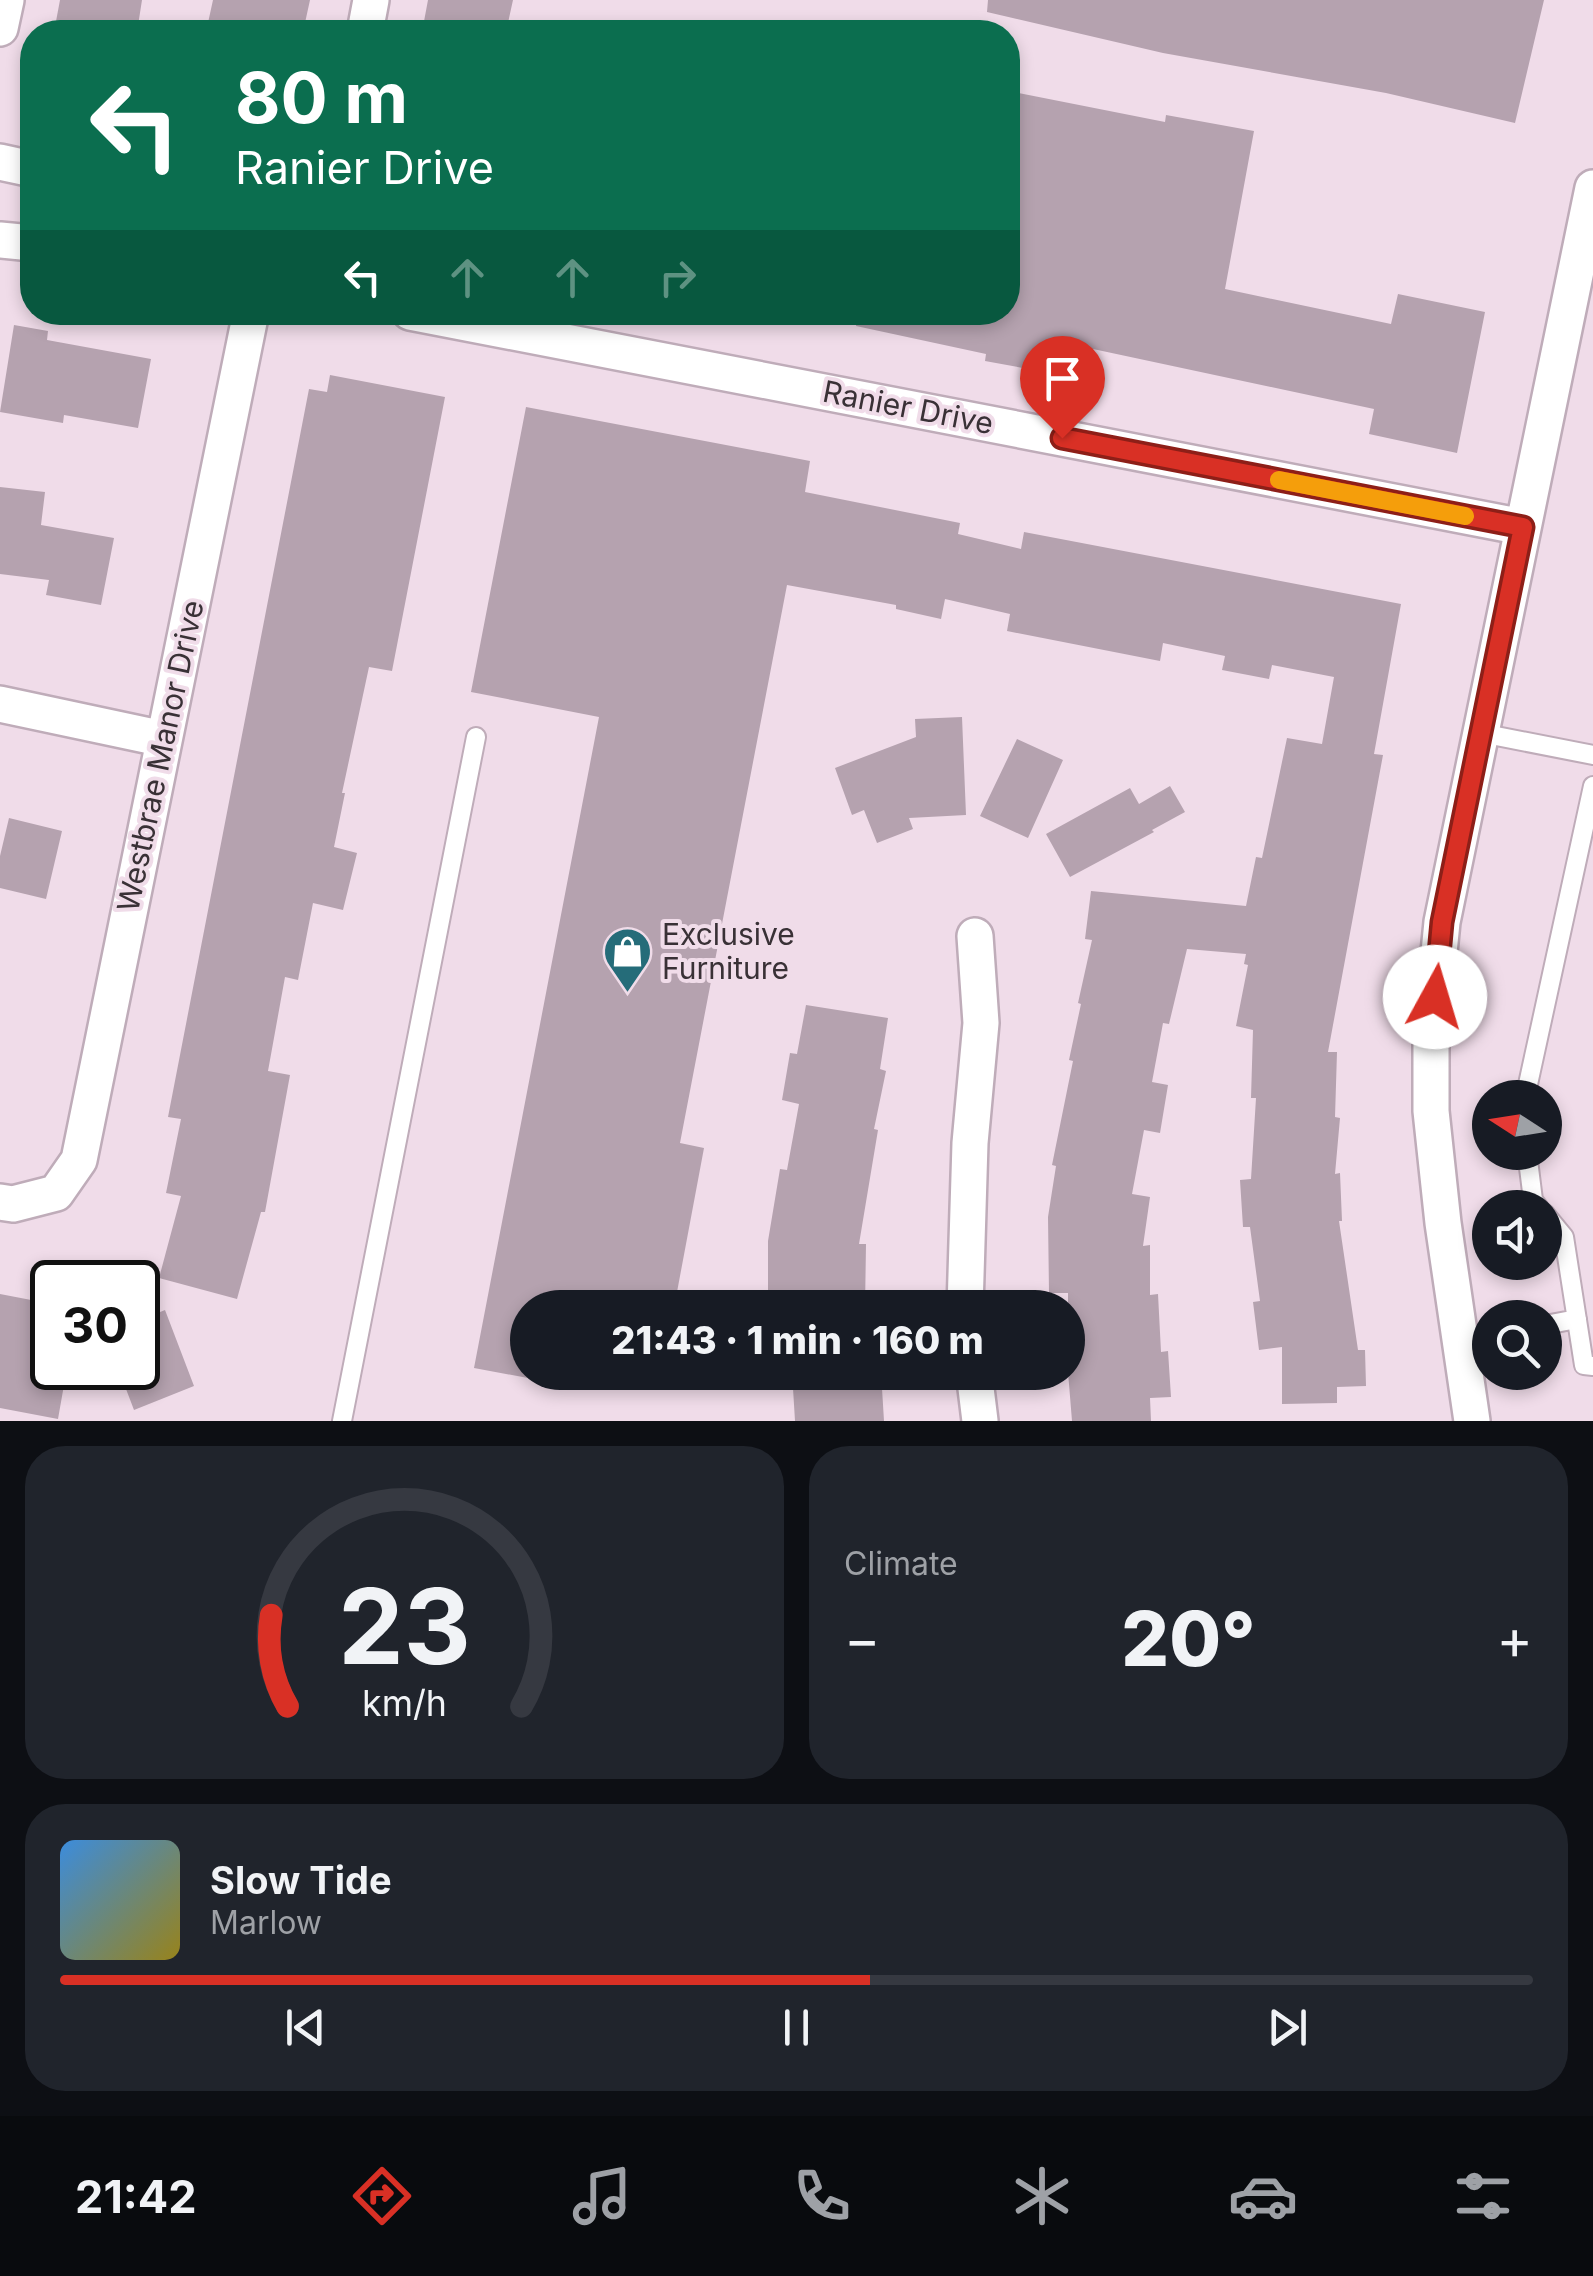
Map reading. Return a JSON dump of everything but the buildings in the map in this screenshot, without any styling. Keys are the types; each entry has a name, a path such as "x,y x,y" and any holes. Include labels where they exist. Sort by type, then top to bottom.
{"street":[{"path":"0,28 6,0"},
{"path":"1472,1323 1431,1111 1431,1034 1442,922 1523,527 1585,268 1593,188"},
{"name":"Westbrae Manor Drive","path":"0,1202 12,1204 56,1194 79,1160 248,325"},
{"name":"Ranier Drive","path":"477,325 1523,527"},
{"path":"0,704 164,740"},
{"path":"966,1290 970,1143 981,1023 976,936"},
{"path":"976,1390 980,1421"},
{"path":"1472,1421 1473,1390"}],"lane":[{"path":"1481,733 1593,756"},
{"path":"342,1421 476,737"},
{"path":"1529,1080 1593,786"},
{"path":"1562,1235 1584,1365 1593,1366"},
{"path":"1562,1322 1577,1319"}],"slow traffic":[{"path":"1279,480 1465,516"}],"place":[{"name":"Exclusive Furniture","path":"627,994"}],"route":[{"path":"1062,438 1523,527 1442,922 1435,997"}]}
